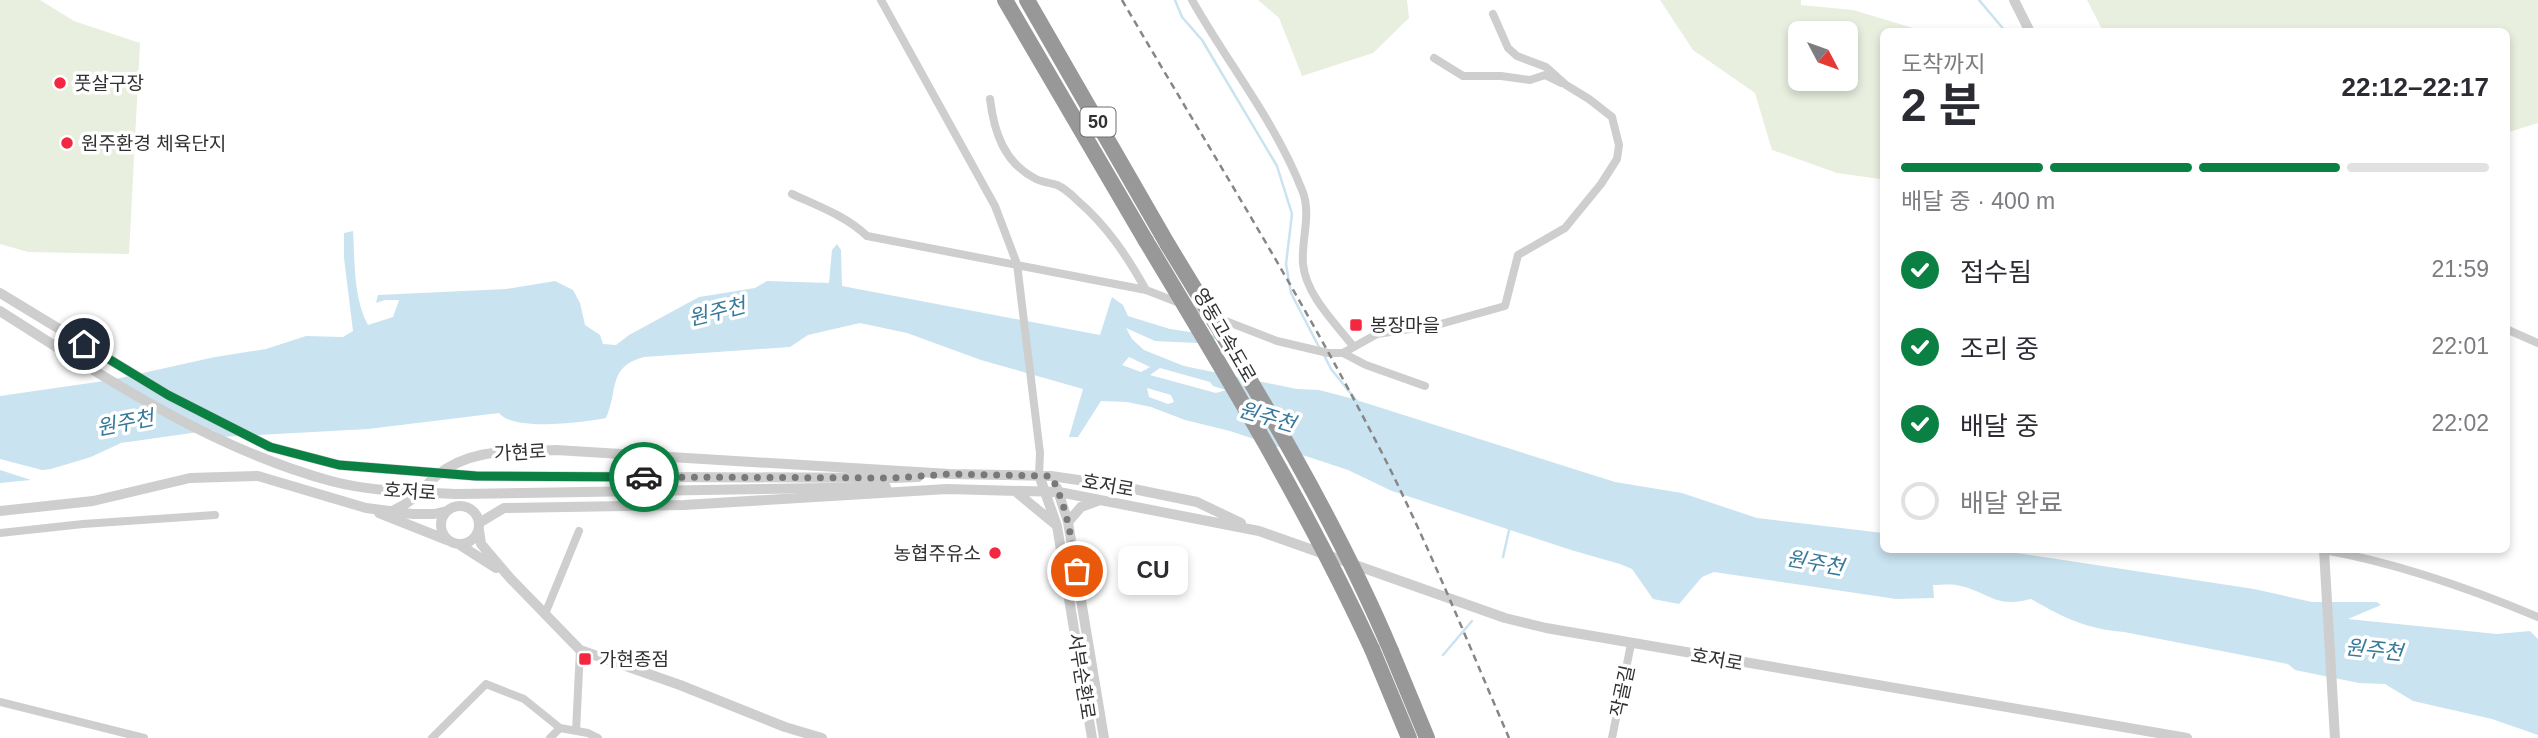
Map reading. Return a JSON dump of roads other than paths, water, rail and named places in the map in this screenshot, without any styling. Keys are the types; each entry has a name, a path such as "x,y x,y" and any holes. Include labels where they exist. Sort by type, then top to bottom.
{"highway":[{"name":"영동고속도로","path":"1005,0 1222,369 1332,566 1372,649 1409,738"},
{"name":"영동고속도로","path":"1027,0 1306,480 1370,601 1427,738"}],"street":[{"path":"881,0 995,206 1017,264 1040,453 1039,475"},
{"path":"1192,0 1252,94 1304,193 1306,223 1303,266 1314,294 1353,346"},
{"path":"2014,0 2028,28"},
{"path":"1493,14 1508,48 1517,55 1546,67 1566,85"},
{"path":"1343,353 1377,334 1437,325 1506,306 1518,255 1565,228 1601,184 1617,159 1619,145 1612,117 1566,85 1545,75 1530,80 1501,76 1463,76 1434,58"},
{"path":"990,99 993,126 1000,143 1015,162 1035,178 1060,186 1080,202 1125,252 1146,290"},
{"path":"792,194 834,213 857,226 867,236 1146,290 1277,341 1328,353 1343,353 1366,365 1426,386"},
{"name":"호저로","path":"0,293 168,395 270,447 339,465 476,476 893,482 947,489 1059,492 1259,531"},
{"name":"호저로","path":"0,311 180,421 232,447 334,482 393,491 458,494 893,482 950,474 1051,476 1197,502 1259,531 1504,618 1632,644 2187,738"},
{"path":"2510,331 2538,344"},
{"name":"가현로","path":"394,510 414,500 435,477 460,460 498,452 556,450 893,482"},
{"path":"1040,453 1051,476"},
{"name":"서부순환로","path":"1039,475 1057,526 1092,738"},
{"path":"0,511 93,501 190,478 258,476 366,508 447,540 510,578"},
{"name":"서부순환로","path":"1051,476 1068,522 1104,738"},
{"path":"459,545 472,541 479,526 504,508 684,505 893,482"},
{"path":"1015,491 1057,526"},
{"path":"1068,522 1081,508 1102,499"},
{"path":"366,508 413,514 464,507 474,512 481,544 580,650 680,685 785,727 822,738"},
{"path":"447,511 441,522 447,540"},
{"path":"0,533 215,515"},
{"path":"545,614 579,531"},
{"path":"2324,553 2334,736"},
{"path":"2343,553 2474,591 2538,617"},
{"name":"작골길","path":"1612,738 1632,644"},
{"path":"576,731 580,650"},
{"path":"432,738 486,684 524,699 560,728 588,733 598,738"},
{"path":"0,702 144,738"},
{"path":"550,738 560,728"}],"water":[{"name":"원주천","path":"353,231 357,291 368,325 393,317 399,300 376,303 378,295 506,289 555,281 573,290 580,303 585,325 600,335 603,344 616,345 629,335 699,297 755,288 767,281 829,283 832,250 837,244 841,250 842,286 1100,335 1112,297 1123,305 1128,316 1170,329 1224,337 1197,343 1155,341 1126,328 1132,339 1144,350 1184,366 1350,398 1615,482 1682,493 1757,518 1880,533 1880,553 2017,553 2254,589 2312,602 2377,602 2381,605 2348,619 2497,634 2530,631 2538,639 2538,735 2492,719 2413,701 2385,684 2359,683 2295,670 2288,664 2098,628 2065,617 2031,599 2018,602 1999,601 1956,585 1933,585 1934,598 1896,599 1714,572 1702,577 1679,604 1653,599 1632,569 1620,564 1392,491 1348,470 1151,407 1127,402 1101,401 1078,437 1069,437 1083,389 981,360 907,333 860,323 808,335 790,347 644,357 632,361 619,373 606,418 596,420 534,424 507,419 499,413 368,429 220,437 213,430 121,443 91,457 51,469 42,470 0,459 0,396 111,380 215,357 266,349 306,336 343,337 353,331 344,258 344,233","holes":["1129,357 1150,367 1141,372 1122,365","1160,368 1210,382 1213,386 1226,390 1216,393 1150,375","1147,388 1171,395 1174,402 1168,404 1149,397"]},
{"path":"0,470 31,480 0,483"}],"waterway":[{"path":"1175,0 1182,17 1202,40 1277,166 1292,214 1286,264 1291,293 1320,349"},
{"path":"1979,0 2003,28"},
{"path":"1324,355 1331,369 1356,400"},
{"path":"1503,557 1510,526"},
{"path":"1443,655 1472,621"}],"railway":[{"path":"1122,0 1279,266 1369,428 1425,543 1509,738"}],"place":[{"name":"풋살구장","path":"60,83"},
{"name":"원주환경 체육단지","path":"67,143"},
{"name":"봉장마을","path":"1356,325"},
{"name":"농협주유소","path":"995,553"},
{"name":"CU","path":"1077,571"},
{"name":"가현종점","path":"585,659"}]}
